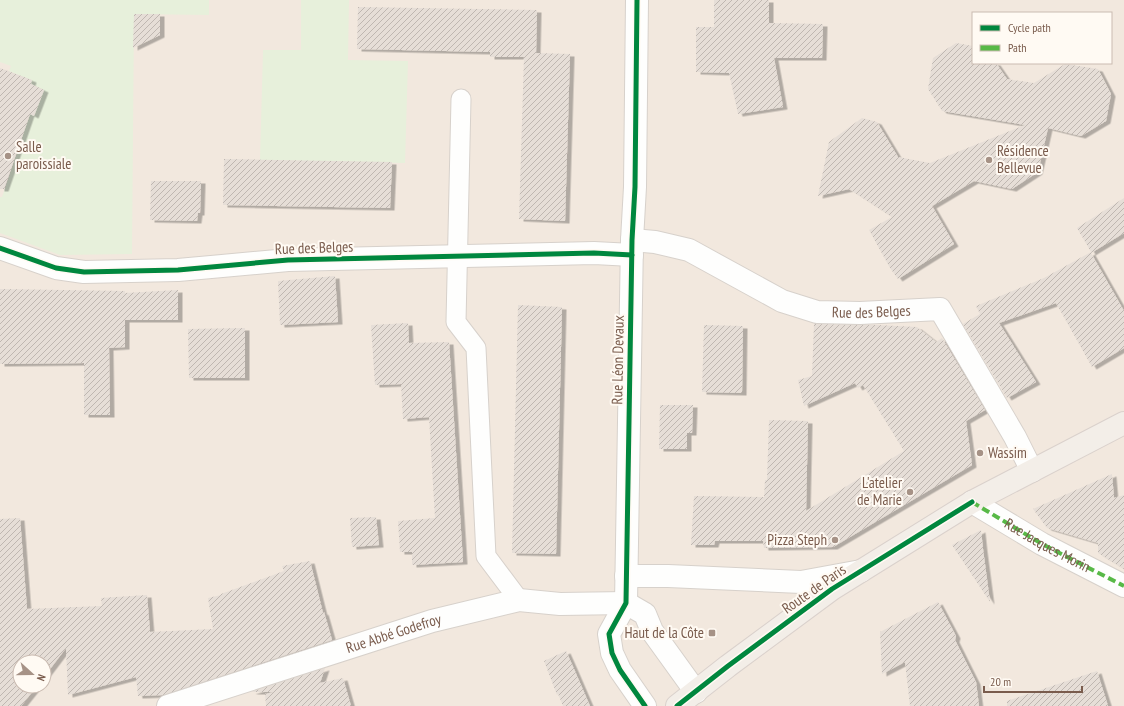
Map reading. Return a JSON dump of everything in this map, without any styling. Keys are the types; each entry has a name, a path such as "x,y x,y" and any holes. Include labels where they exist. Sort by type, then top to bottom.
{"main road":[{"name":"Route de Paris","path":"677,706 807,607 861,571 972,502 1124,423"}],"street":[{"name":"Rue Léon Devaux","path":"637,0 635,187 632,247 626,603 609,634 612,653 620,670 645,706"},
{"name":"Rue des Belges","path":"0,248 56,268 84,272 178,270 288,260 594,253 661,243 688,250 782,301 818,312 860,313 940,310 1015,437 1032,471"},
{"name":"Rue Jacques Morin","path":"972,502 1042,544 1124,586"},
{"name":"Route de Paris","path":"626,576 668,576 801,582 861,571"},
{"name":"Rue Abbé Godefroy","path":"168,706 432,621 519,600 560,604 626,603"},
{"path":"626,603 645,614 652,631 696,692"}],"lane":[{"path":"461,99 456,322 476,348 486,556 519,600"}],"shaded area":[{"path":"0,0 1124,0 1124,706 0,706"}],"green space":[{"path":"0,0 209,0 209,15 134,14 132,254 60,255 0,233 0,197 2,197 30,114 34,115 44,90 31,84 31,80 9,71 11,66 0,62"},
{"path":"301,0 349,0 348,60 408,61 405,163 260,160 263,50 301,50"}],"building":[{"path":"714,0 769,0 769,23 823,24 822,58 774,58 783,107 738,114 729,73 696,72 696,27 714,27"},
{"path":"358,7 537,10 536,53 570,54 565,221 519,219 524,57 490,57 490,52 357,49"},
{"path":"134,14 160,14 160,35 133,48"},
{"name":"Résidence Bellevue","path":"956,43 972,46 972,64 997,64 1007,79 1034,83 1065,64 1098,69 1111,94 1106,121 1081,136 1048,128 1038,172 1012,189 974,181 932,206 954,244 898,279 890,268 869,230 892,217 849,189 818,196 829,142 862,118 877,122 898,157 930,163 1025,125 942,111 928,89 933,58"},
{"name":"Salle paroissiale","path":"0,68 32,80 31,84 44,90 34,116 30,114 4,189 0,189"},
{"path":"224,159 392,162 390,208 223,205"},
{"path":"151,181 201,181 200,213 198,213 197,221 150,220"},
{"path":"1124,198 1124,233 1091,253 1124,311 1124,348 1092,367 1056,303 999,323 1036,382 1007,398 963,324 980,314 976,306 1044,278 1091,252 1077,228"},
{"path":"335,276 338,322 280,325 278,281"},
{"path":"0,289 125,291 125,293 178,290 178,320 125,320 125,347 109,348 110,415 84,415 84,363 0,364"},
{"path":"518,305 562,307 556,554 512,553"},
{"path":"408,323 409,343 449,342 463,562 412,565 412,552 400,552 398,521 435,518 429,417 403,419 401,384 375,385 371,325"},
{"path":"814,324 917,327 936,342 942,338 985,410 966,421 972,465 833,547 764,548 763,541 715,541 714,545 691,545 694,496 764,497 765,480 767,480 769,420 808,421 806,511 904,451 863,385 858,388 855,383 804,406 798,380 812,376"},
{"path":"704,325 743,326 742,393 702,392"},
{"path":"245,328 245,378 189,378 188,329"},
{"path":"660,405 693,405 692,433 687,433 687,449 659,449"},
{"path":"1112,474 1114,498 1124,495 1124,569 1098,553 1098,543 1047,528 1033,509"},
{"path":"376,517 379,545 352,547 350,518"},
{"path":"20,518 27,609 102,606 101,598 147,595 150,632 213,629 208,598 221,595 284,571 282,566 310,561 323,613 324,612 332,640 163,695 138,696 136,677 68,695 66,648 52,666 52,654 12,654 12,694 31,694 21,706 0,706 0,519"},
{"path":"981,530 983,549 990,602 952,545"},
{"path":"938,602 956,636 955,640 976,682 979,706 910,706 905,662 882,674 880,632"},
{"path":"566,651 590,706 563,706 558,694 557,695 544,661"},
{"path":"325,668 320,683 343,678 351,706 266,706 265,694 274,692 251,692"},
{"path":"1097,671 1108,706 1007,706 1007,701"}],"marked path":[{"path":"972,502 1042,544 1124,586"}],"cycle path":[{"path":"637,0 635,187 632,240 626,603 609,634 612,653 620,670 645,706"},
{"path":"0,248 56,268 84,272 178,270 288,260 594,253 632,255"},
{"path":"677,706 832,589 972,502"}],"place":[{"name":"Salle paroissiale","path":"8,156"},
{"name":"Résidence Bellevue","path":"989,160"},
{"name":"Wassim","path":"980,453"},
{"name":"L'atelier de Marie","path":"910,492"},
{"name":"Pizza Steph","path":"835,540"},
{"name":"Haut de la Côte","path":"712,633"}]}
